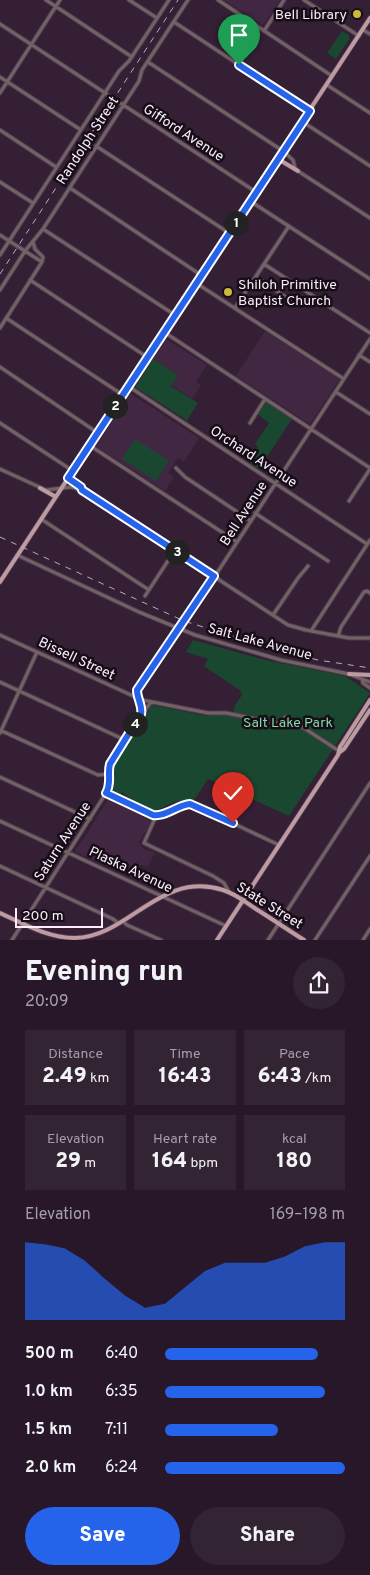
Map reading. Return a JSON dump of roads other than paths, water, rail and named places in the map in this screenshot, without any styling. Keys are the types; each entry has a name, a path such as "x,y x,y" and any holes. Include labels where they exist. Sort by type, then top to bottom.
{"main road":[{"path":"0,582 370,18"},
{"path":"278,159 298,171"},
{"path":"68,478 81,487 82,490"},
{"path":"40,488 56,497"},
{"path":"349,674 370,675"},
{"path":"340,752 340,747 370,700"},
{"path":"217,940 340,752 344,750 370,710"},
{"name":"State Street","path":"0,913 43,933 58,938 75,939 91,935 118,923 162,896 177,890 193,887 214,888 230,892 304,940"}],"street":[{"path":"46,0 132,56"},
{"path":"0,93 60,0"},
{"path":"129,0 157,18"},
{"name":"Randolph Street","path":"0,255 119,71 132,56 169,0"},
{"name":"Randolph Street","path":"0,290 25,251 43,229 124,105 139,81 142,70 188,0"},
{"path":"218,0 332,76"},
{"path":"264,31 284,0"},
{"path":"304,0 359,36"},
{"path":"174,22 310,111"},
{"name":"Gifford Avenue","path":"0,24 256,192"},
{"path":"363,30 370,34"},
{"path":"148,62 283,151 293,160 298,171 370,218"},
{"path":"0,77 81,130"},
{"path":"327,85 370,113"},
{"path":"303,122 370,166"},
{"path":"0,130 56,167"},
{"path":"96,146 229,233"},
{"path":"0,182 33,204"},
{"path":"70,188 202,275"},
{"path":"250,201 370,279"},
{"path":"236,308 289,226"},
{"path":"43,229 175,315"},
{"path":"0,235 42,262"},
{"path":"0,328 42,262 43,257 35,249 33,242"},
{"path":"264,264 370,333"},
{"path":"256,277 290,300"},
{"path":"30,280 148,357"},
{"path":"196,283 344,379"},
{"path":"6,318 123,395"},
{"path":"164,332 370,468 349,501"},
{"name":"Bell Avenue","path":"138,698 136,692 139,686 188,616 370,339"},
{"path":"359,356 370,362"},
{"path":"0,368 98,433"},
{"name":"Orchard Avenue","path":"128,386 367,544"},
{"path":"336,392 370,414"},
{"path":"250,422 265,398"},
{"path":"0,423 73,471"},
{"path":"89,446 237,542"},
{"path":"176,468 185,477 251,520"},
{"path":"0,469 46,490 61,488 82,490 292,626 348,638 370,638"},
{"path":"255,514 328,561"},
{"path":"41,519 149,590"},
{"path":"311,631 370,540"},
{"path":"145,596 175,550"},
{"name":"Salt Lake Avenue","path":"17,555 178,628 209,640 306,666 349,674 370,682"},
{"path":"273,615 308,566"},
{"path":"338,636 341,627 364,592 370,593"},
{"name":"Bissell Street","path":"0,635 138,698 151,702 208,713 226,713 279,723 287,717 340,752"},
{"path":"38,652 0,731 98,775 109,774"},
{"name":"Salt Lake Avenue","path":"362,680 370,688"},
{"path":"0,682 125,740"},
{"path":"138,698 142,709 140,716"},
{"name":"Saturn Avenue","path":"12,940 106,793 110,783 110,764 151,702"},
{"path":"0,777 90,819"},
{"path":"268,940 370,783"},
{"path":"106,793 156,816"},
{"path":"230,892 224,883 214,876 144,843 156,816 187,804 194,805 279,845"},
{"name":"Plaska Avenue","path":"0,822 226,926"},
{"path":"315,940 370,856"},
{"path":"0,866 118,923"},
{"path":"122,920 127,925 161,940"},
{"path":"363,940 370,929"}],"railway":[{"path":"0,274 178,0"},
{"path":"0,537 184,621 280,651 318,660 370,668"}],"place":[{"name":"Bell Library","path":"357,14"},
{"name":"Shiloh Primitive Baptist Church","path":"228,292"}],"park label":[{"name":"Salt Lake Park","path":"288,722"}]}
